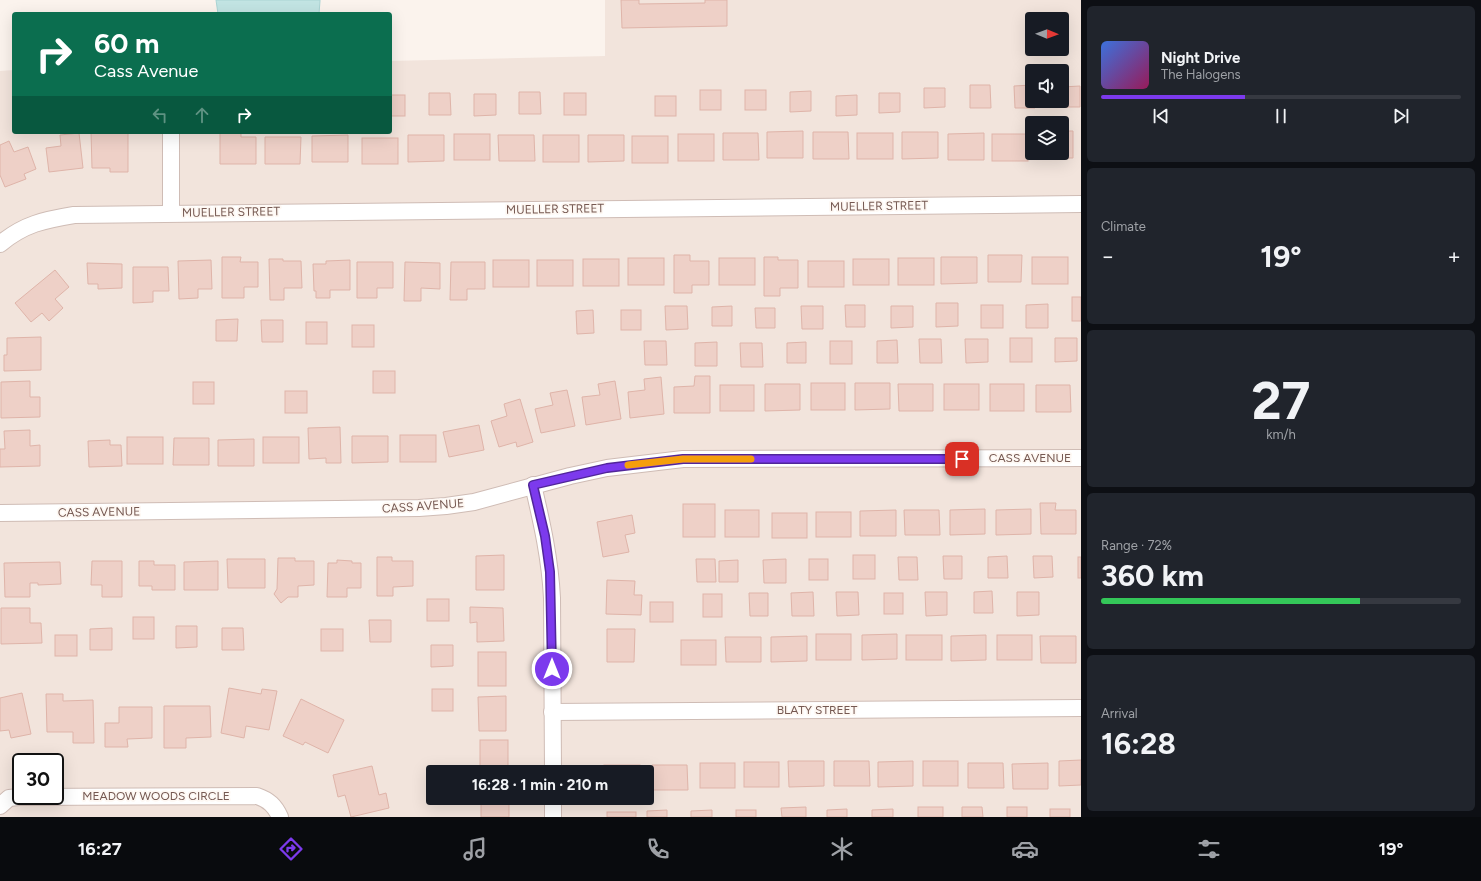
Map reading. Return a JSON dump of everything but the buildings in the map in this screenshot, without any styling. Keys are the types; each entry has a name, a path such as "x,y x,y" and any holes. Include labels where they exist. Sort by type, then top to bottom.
{"street":[{"path":"171,134 171,213"},
{"name":"MUELLER STREET","path":"0,244 10,236 30,225 46,219 74,215 1081,204"},
{"name":"CASS AVENUE","path":"0,513 419,508 446,506 474,502 533,485 607,468 683,459 1081,458"},
{"path":"533,485 545,536 552,598 553,765"},
{"name":"BLATY STREET","path":"552,712 1081,708"},
{"name":"MEADOW WOODS CIRCLE","path":"0,806 9,798 19,797 257,796 267,799 278,811 280,817"},
{"path":"553,805 553,817"}],"shaded area":[{"path":"605,0 1081,0 1081,817 0,817 0,71 12,70 12,134 392,134 392,61 605,56"}],"water":[{"path":"216,0 320,0 319,12 218,12"}],"slow traffic":[{"path":"628,465 683,459 751,459"}],"route":[{"path":"552,669 552,598 550,572 545,536 533,485 607,468 683,459 962,459"}]}
